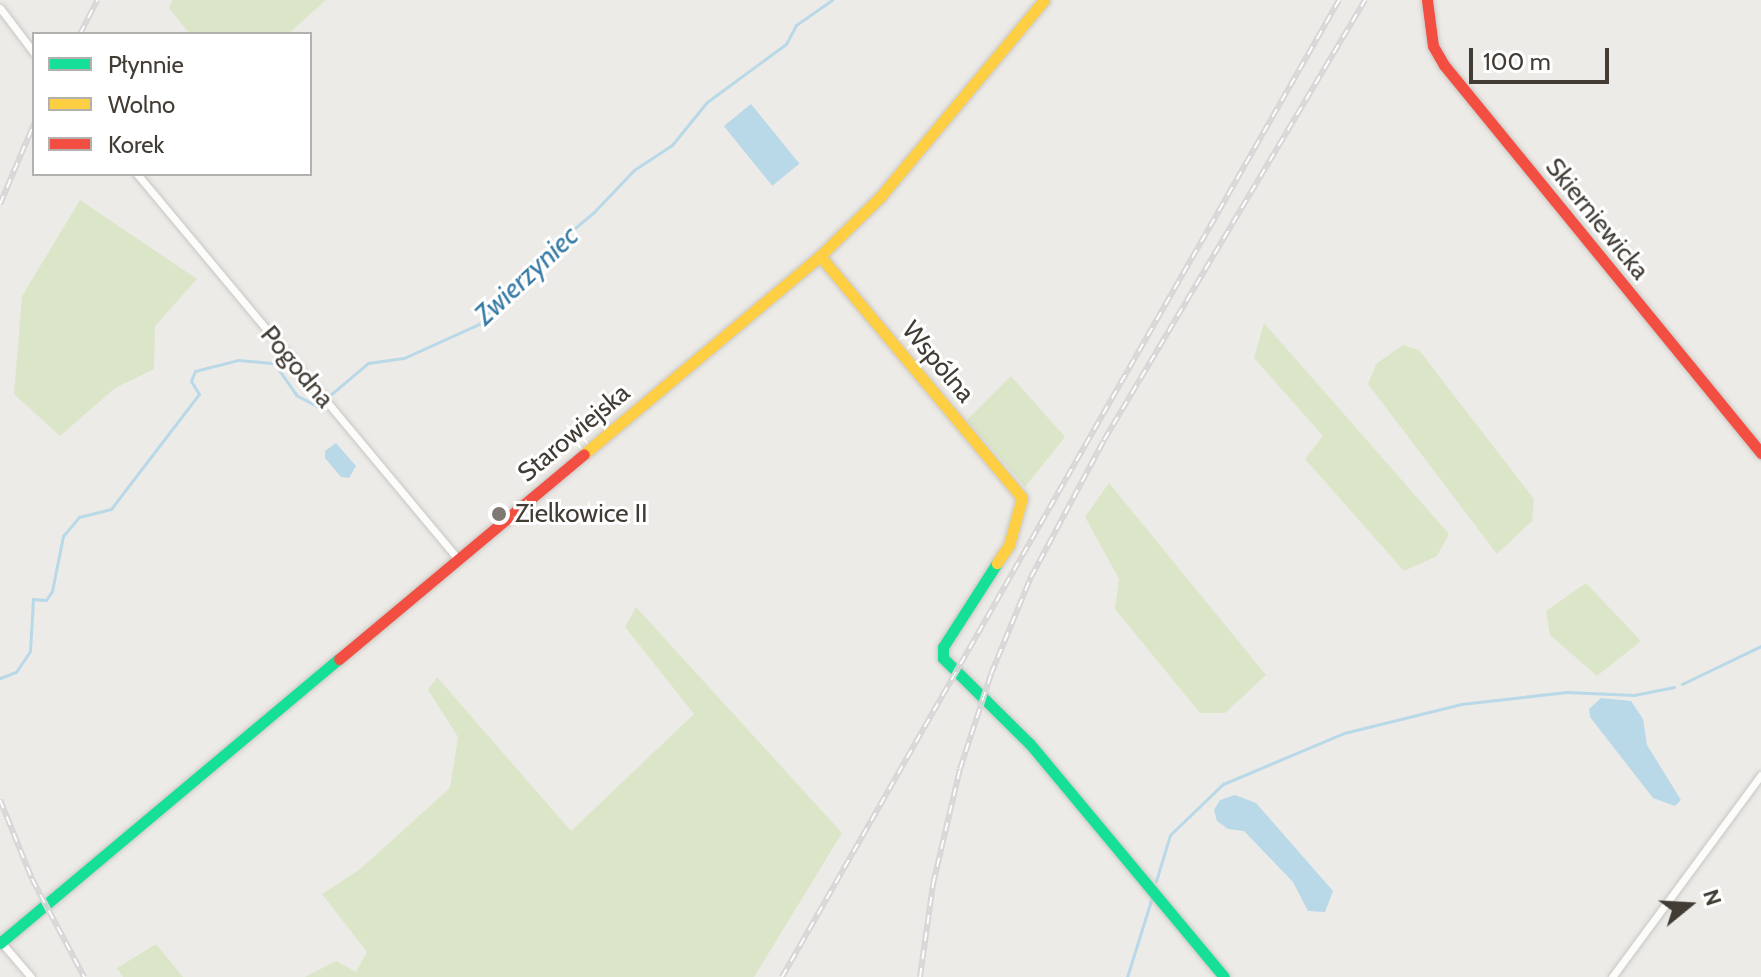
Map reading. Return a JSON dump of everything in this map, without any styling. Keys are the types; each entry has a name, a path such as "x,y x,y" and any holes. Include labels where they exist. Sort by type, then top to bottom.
{"street":[{"name":"Starowiejska","path":"1,942 62,896 820,256 880,197 1044,0"},
{"name":"Skierniewicka","path":"1427,0 1433,46 1444,65 1761,453"},
{"path":"0,8 32,50"},
{"name":"Pogodna","path":"139,176 458,559"},
{"name":"Wspólna","path":"820,256 1022,498 1009,545 943,647 943,655 1030,744 1224,977"},
{"path":"1612,977 1761,775"},
{"path":"1,942 31,977"}],"green space":[{"path":"173,0 326,0 290,32 188,32 169,8"},
{"path":"80,200 197,279 155,326 154,369 115,388 60,436 14,394 22,296"},
{"path":"1264,323 1449,534 1437,556 1404,571 1305,459 1323,436 1254,358"},
{"path":"1403,345 1419,350 1534,499 1532,521 1497,554 1368,384 1376,364"},
{"path":"1011,376 1065,437 1025,487 967,420"},
{"path":"1109,483 1266,675 1225,713 1200,713 1115,609 1119,579 1085,517"},
{"path":"1586,583 1641,641 1597,676 1550,635 1546,611"},
{"path":"636,607 842,833 754,977 305,977 336,961 356,972 367,952 322,894 359,870 450,788 458,737 428,690 437,677 571,831 694,714 625,627"},
{"path":"156,944 183,977 123,977 117,968"}],"water":[{"path":"751,104 799,164 772,186 724,126"},
{"path":"336,443 356,466 349,478 341,477 325,458 325,451"},
{"path":"1601,698 1631,701 1643,719 1647,745 1681,800 1675,806 1653,798 1590,717 1589,709"},
{"path":"1235,795 1256,803 1333,891 1325,912 1308,911 1293,882 1244,831 1228,829 1217,821 1214,810 1220,800"}],"waterway":[{"name":"Zwierzyniec","path":"0,678 16,672 30,651 33,599 46,600 52,591 63,536 79,517 111,509 199,394 191,381 195,371 238,360 274,363 296,395 317,406 368,363 404,358 479,324 523,271 594,212 634,170 672,145 707,102 786,44 796,25 832,0"},
{"path":"1682,684 1761,646"},
{"path":"1156,881 1170,835 1223,784 1344,733 1461,704 1566,692 1634,695 1674,687"},
{"path":"1127,977 1152,897"}],"railway":[{"path":"81,32 97,0"},
{"path":"782,977 1339,0"},
{"path":"920,977 933,884 960,769 991,674 1031,577 1104,440 1365,0"},
{"path":"0,204 32,129"},
{"path":"0,800 32,879 84,977"}],"traffic: fast":[{"path":"997,563 943,647 943,658 1030,744 1224,977"},
{"path":"0,943 339,659"}],"traffic: slow":[{"path":"584,454 820,256 880,197 1044,0"},
{"path":"820,256 1022,498 1009,545 997,563"}],"traffic: jam":[{"path":"1427,0 1433,46 1444,65 1761,453"},
{"path":"339,659 584,454"}],"place":[{"name":"Zielkowice II","path":"499,514"}]}
